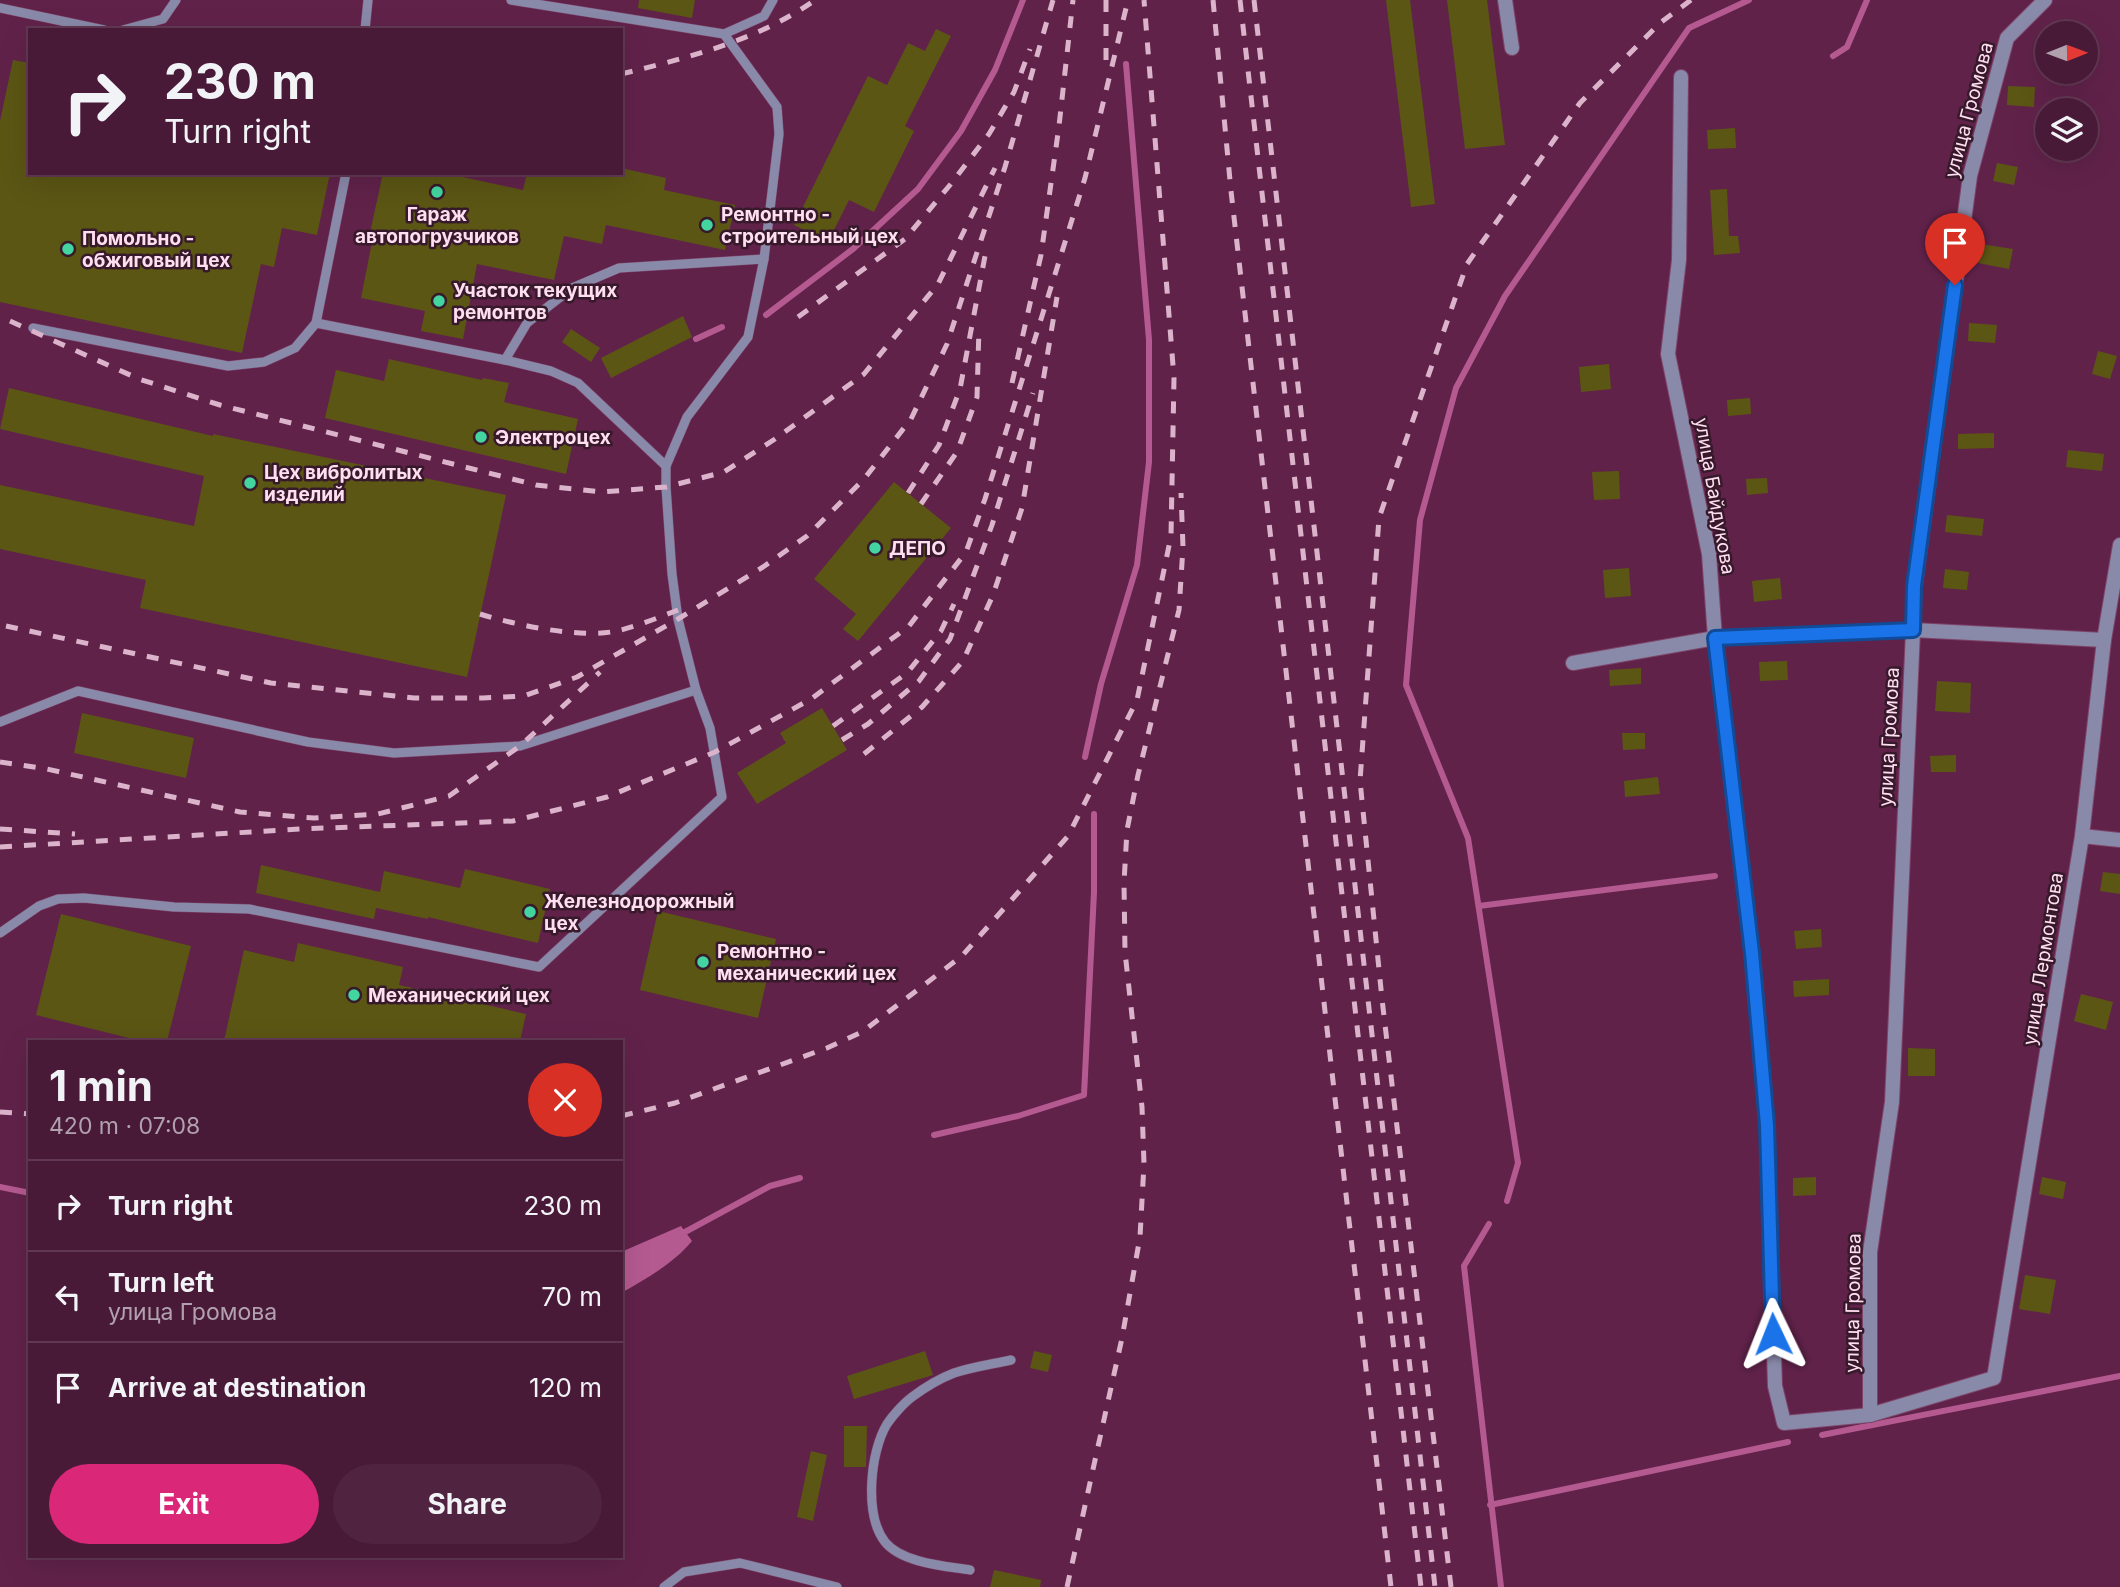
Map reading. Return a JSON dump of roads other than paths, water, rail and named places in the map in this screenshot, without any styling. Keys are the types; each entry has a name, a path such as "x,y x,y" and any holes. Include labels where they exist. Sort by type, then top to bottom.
{"street":[{"path":"1505,0 1512,48"},
{"name":"улица Громова","path":"1870,1415 1870,1252 1892,1102 1914,586 1970,176 2007,38 2045,0"},
{"name":"улица Байдукова","path":"1681,77 1679,260 1668,354 1709,554 1715,638 1752,953 1766,1112 1775,1386 1784,1423 1870,1415"},
{"name":"улица Лермонтова","path":"1870,1415 1994,1378 2082,836 2104,640 2120,545"},
{"path":"1573,663 1715,638 1913,630 2104,640"},
{"path":"2082,836 2120,840"}],"lane":[{"path":"130,28 163,19 176,0"},
{"path":"365,28 368,0"},
{"path":"511,0 724,34 764,16 773,0"},
{"path":"0,8 95,28"},
{"path":"0,933 39,906 58,900 84,898 174,907 249,909 539,967 722,797 710,728 696,690 678,619 672,574 666,466 687,417 748,337 764,259 779,134 777,107 724,34"},
{"path":"33,328 228,366 264,362 295,348 316,323 346,175"},
{"path":"505,360 527,323 572,288 619,268 764,259"},
{"path":"316,323 505,360 551,372 578,383 666,466"},
{"path":"0,722 78,691 308,742 394,753 520,746 696,690"},
{"path":"970,1570 903,1555 886,1542 876,1523 871,1495 875,1458 887,1425 911,1398 953,1373 1011,1360"},
{"path":"664,1587 684,1572 740,1563 837,1587"}],"waterway":[{"path":"766,315 853,249 918,189 961,131 995,70 1023,0"},
{"path":"1507,1201 1518,1163 1468,838 1406,685 1420,520 1456,388 1505,296 1689,28 1749,0"},
{"path":"1833,56 1847,47 1867,0"},
{"path":"1085,757 1101,684 1137,565 1149,462 1149,340 1126,64"},
{"path":"696,339 722,327"},
{"path":"934,1135 1018,1116 1084,1095 1094,892 1094,814"},
{"path":"1479,906 1715,876"},
{"path":"685,1232 770,1186 800,1178"},
{"path":"0,1187 28,1193"},
{"path":"1489,1224 1464,1266 1501,1587"},
{"path":"1822,1435 2120,1376"},
{"path":"1490,1505 1788,1442"}],"railway":[{"path":"623,73 697,54 746,37 815,0"},
{"path":"6,626 271,683 414,698 483,698 524,696 577,677 678,619 763,567 807,536 864,479 911,419 947,344 1005,167 1053,0"},
{"path":"1012,383 1041,255 1073,0"},
{"path":"1106,0 1106,66"},
{"path":"0,847 300,829 513,821 607,797 715,752 811,699 909,626 966,552 985,499 1085,178 1128,0"},
{"path":"623,1116 675,1103 827,1048 862,1032 962,956 1068,836 1137,700 1171,536 1174,378 1144,0"},
{"path":"1213,0 1231,191 1391,1587"},
{"path":"1240,0 1421,1587"},
{"path":"1254,0 1435,1587"},
{"path":"1451,1587 1382,999 1360,781 1379,518 1467,264 1580,103 1660,23 1691,0"},
{"path":"798,317 905,239 989,134 1014,92 1030,49"},
{"path":"10,321 139,379 220,405 536,485 602,492 666,487 724,472 775,439 864,374 938,284 995,168"},
{"path":"908,493 939,445 960,389 985,256"},
{"path":"864,754 922,707 963,661 993,595 1022,508 1057,297"},
{"path":"921,504 957,452 977,397 979,327"},
{"path":"842,740 868,724 919,681 950,639 992,525 1033,393"},
{"path":"1067,1587 1122,1338 1140,1237 1144,1164 1142,1107 1125,952 1124,883 1127,830 1138,775 1179,610 1183,547 1181,493"},
{"path":"833,726 907,673 941,631 954,604"},
{"path":"480,614 531,627 606,633 678,610"},
{"path":"0,762 47,769 240,812 314,818 378,814 449,796 520,746 600,672"},
{"path":"0,829 75,834"},
{"path":"0,1112 28,1114"}],"place":[{"name":"Гараж автопогрузчиков","path":"437,192"},
{"name":"Ремонтно - строительный цех","path":"707,225"},
{"name":"Помольно - обжиговый цех","path":"68,249"},
{"name":"Участок текущих ремонтов","path":"439,301"},
{"name":"Электроцех","path":"481,437"},
{"name":"Цех вибролитых изделий","path":"250,483"},
{"name":"ДЕПО","path":"875,548"},
{"name":"Железнодорожный цех","path":"530,912"},
{"name":"Ремонтно - механический цех","path":"703,962"},
{"name":"Механический цех","path":"354,995"}]}
